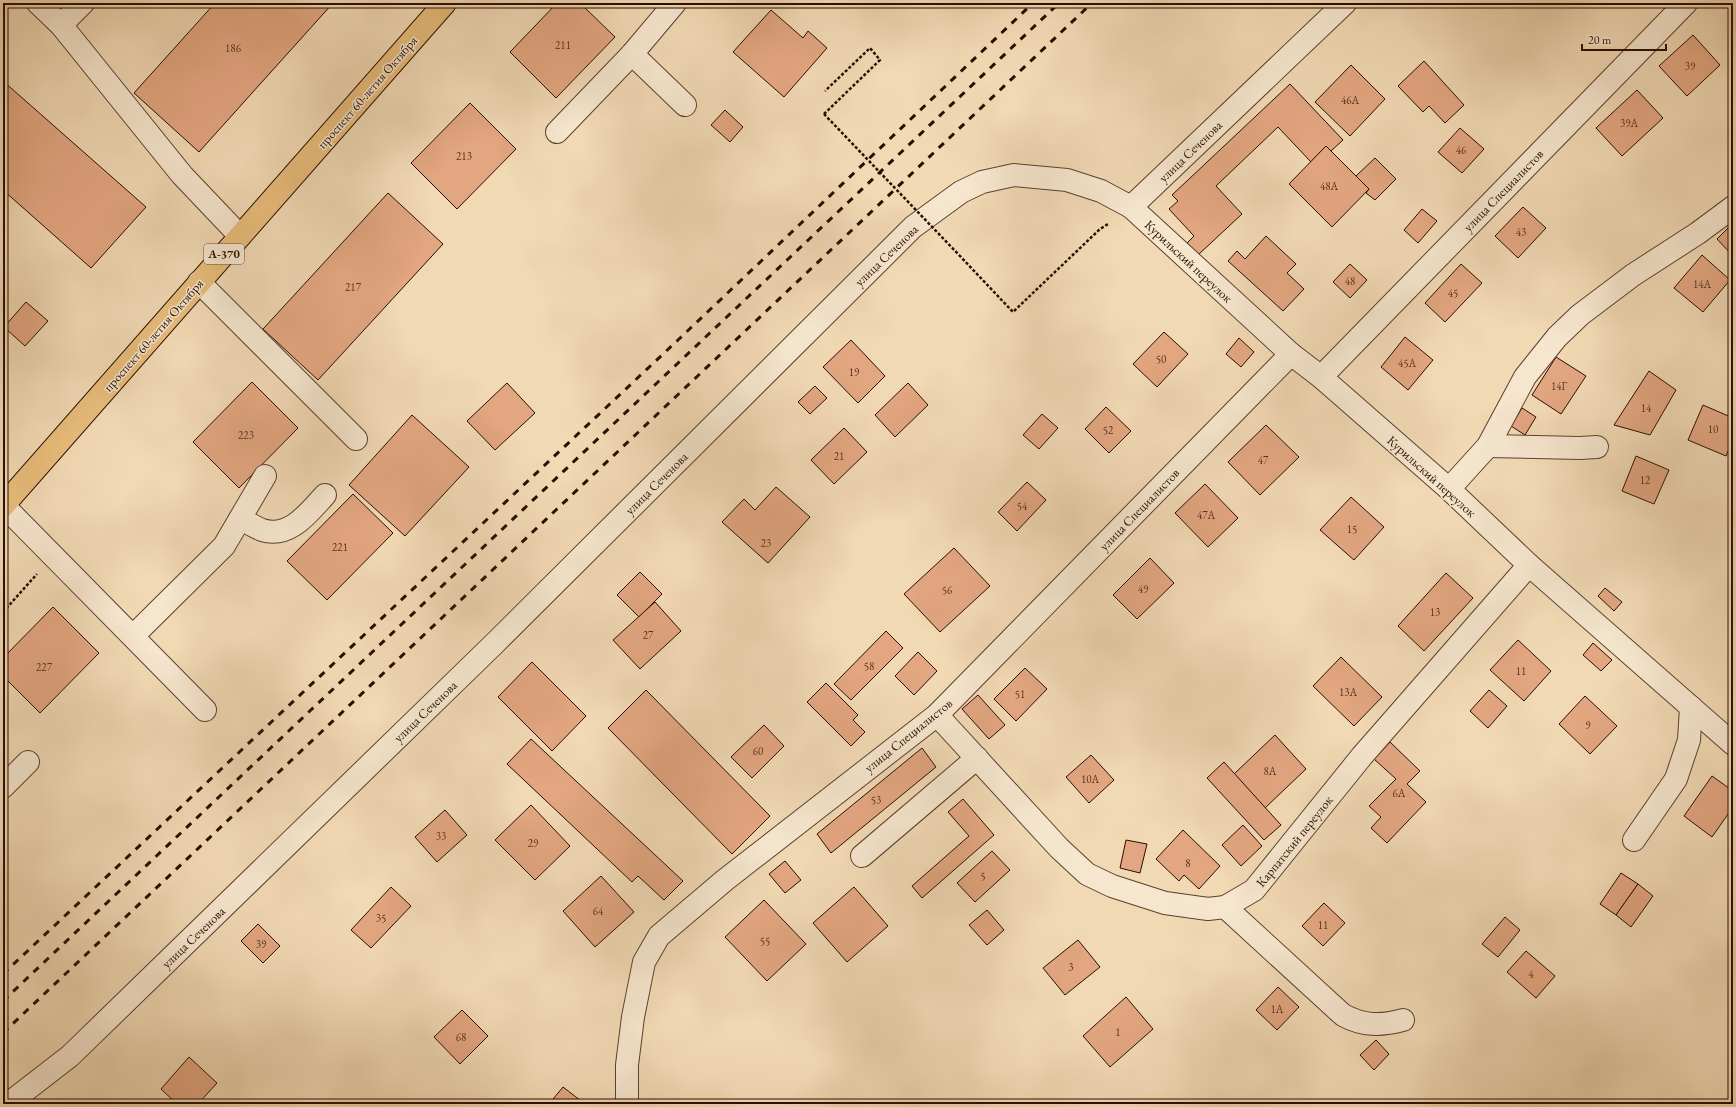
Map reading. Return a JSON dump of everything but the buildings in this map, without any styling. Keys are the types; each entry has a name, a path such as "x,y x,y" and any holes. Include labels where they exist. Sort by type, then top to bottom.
{"highway":[{"name":"проспект 60-летия Октября","path":"3,505 445,3"}],"street":[{"path":"38,3 61,26 182,175 240,236"},
{"path":"61,26 83,3"},
{"path":"557,132 632,54 675,3"},
{"name":"улица Сеченова","path":"8,1104 70,1056 494,644 913,227 961,192 982,182 1014,175 1067,180 1101,191 1131,207 1345,3"},
{"name":"улица Специалистов","path":"1321,377 1686,3"},
{"path":"632,54 685,105"},
{"name":"Курильский переулок","path":"1131,207 1291,354 1321,377 1449,490 1529,565 1733,744"},
{"path":"1449,490 1488,446 1525,377 1557,337 1580,315 1633,276 1698,233 1733,207"},
{"path":"199,282 356,439"},
{"name":"улица Специалистов","path":"627,1104 627,1065 633,1017 644,962 659,936 725,880 937,715 1291,354"},
{"path":"1488,446 1597,447"},
{"path":"133,636 224,546 265,476"},
{"path":"240,519 263,530 277,532 289,528 301,520 325,495"},
{"path":"3,505 205,710"},
{"name":"Карпатский переулок","path":"937,715 1059,848 1087,874 1112,886 1165,903 1208,909 1225,907 1254,890 1362,756 1529,565"},
{"path":"1634,840 1676,779 1689,740 1691,707"},
{"path":"862,856 977,758"},
{"path":"3,788 28,762"},
{"path":"1225,907 1343,1015 1356,1022 1373,1025 1388,1024 1402,1020"}],"path":[{"path":"826,91 870,48 880,60 824,114 1013,312 1100,229"},
{"path":"3,612 53,556"}],"railway":[{"path":"3,974 678,340 1033,3"},
{"path":"3,1001 1059,3"},
{"path":"3,1033 1092,3"}]}
